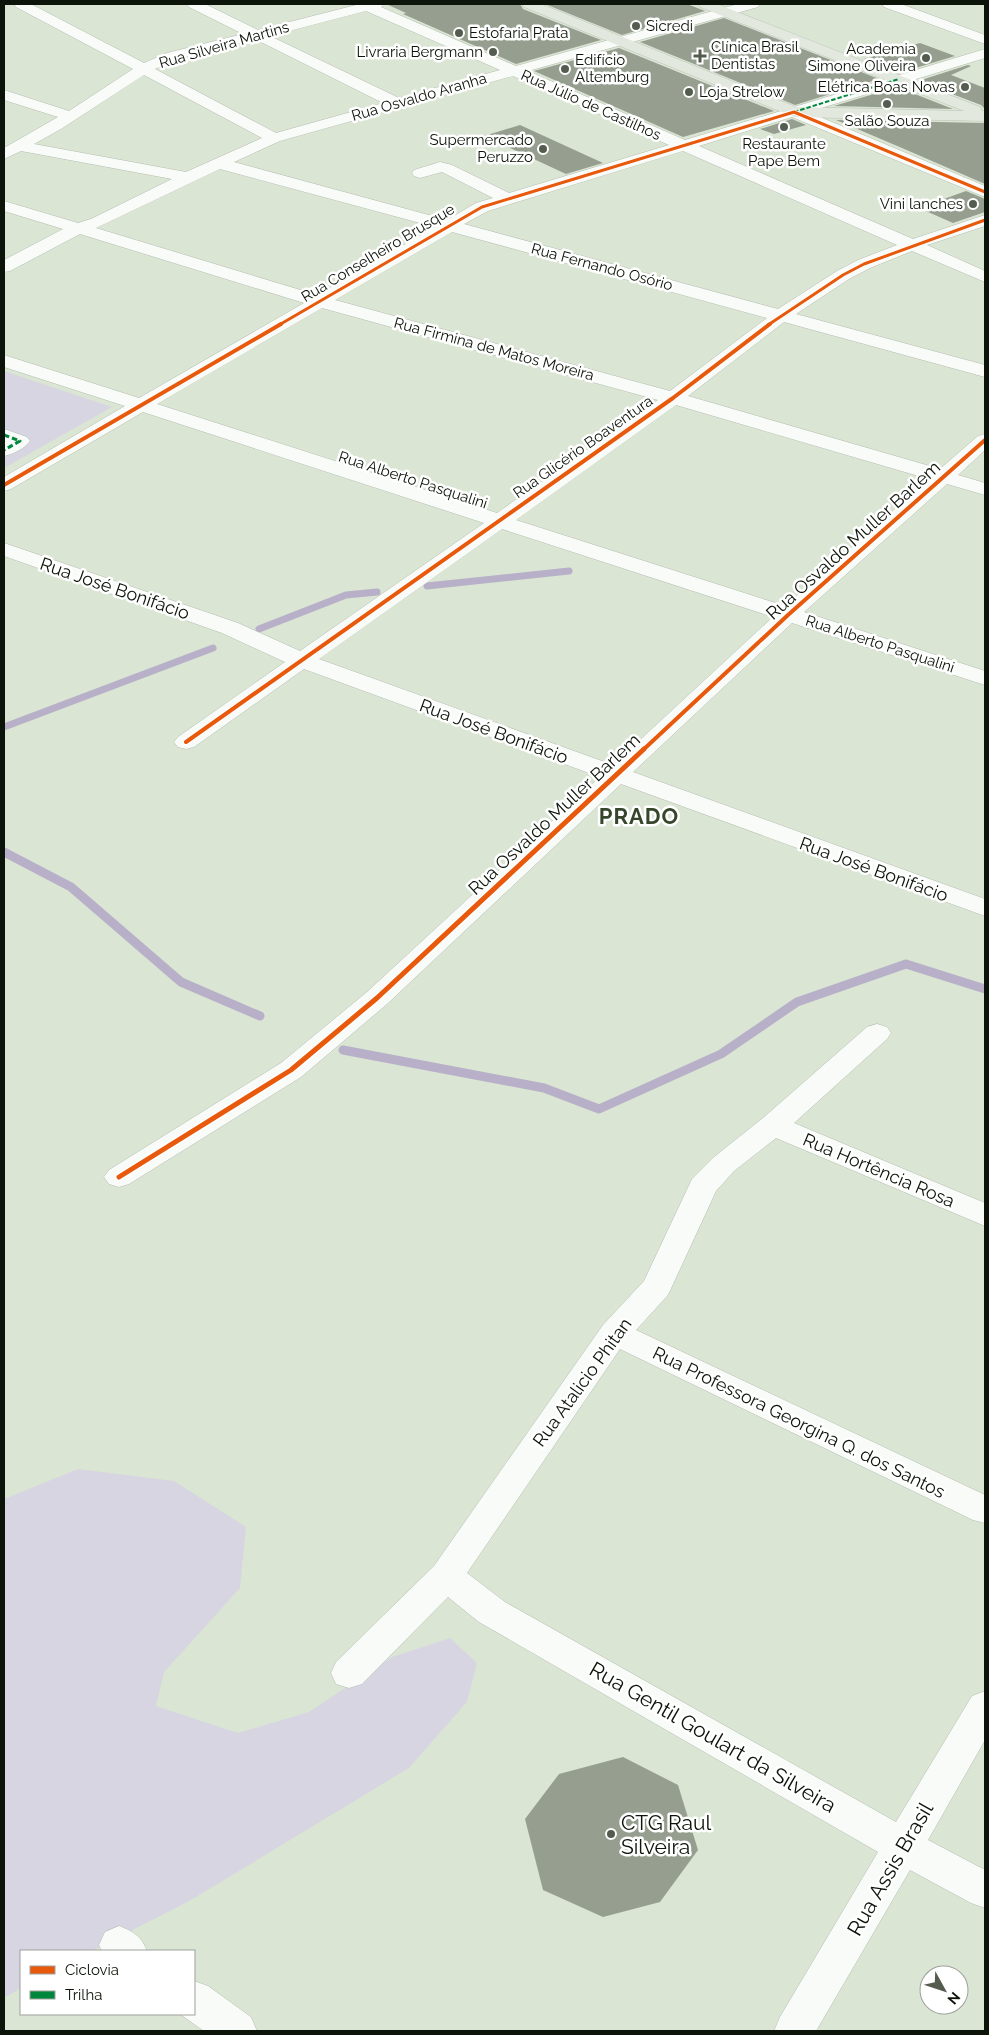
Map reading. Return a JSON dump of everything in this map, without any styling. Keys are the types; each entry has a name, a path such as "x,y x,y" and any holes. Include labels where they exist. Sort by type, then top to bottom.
{"main road":[{"path":"529,4 794,112 985,115"},
{"path":"705,4 899,79 985,115"}],"street":[{"path":"21,4 274,138"},
{"path":"194,4 398,104"},
{"name":"Rua Osvaldo Aranha","path":"4,267 89,228 188,177 274,138 754,4"},
{"path":"889,4 985,40"},
{"name":"Rua Silveira Martins","path":"4,154 71,116 144,69 172,56 369,5"},
{"name":"Rua Júlio de Castilhos","path":"369,5 512,71 985,278"},
{"path":"899,79 985,53"},
{"name":"Rua Conselheiro Brusque","path":"4,485 322,302 446,226 482,207 899,79"},
{"path":"4,95 20,102 71,116"},
{"path":"794,112 985,192"},
{"path":"20,146 188,177"},
{"name":"Rua Fernando Osório","path":"218,163 782,315 985,372"},
{"path":"420,173 446,168 508,199"},
{"name":"Rua Firmina de Matos Moreira","path":"4,206 89,228 322,302 673,398 985,489"},
{"name":"Rua Glicério Boaventura","path":"186,742 673,398 782,315 843,275 864,264 912,245 985,220"},
{"name":"Rua Osvaldo Aranha","path":"4,277 89,228"},
{"name":"Rua Alberto Pasqualini","path":"4,361 985,678"},
{"path":"4,435 20,441 4,450"},
{"name":"Rua Osvaldo Muller Barlem","path":"118,1177 291,1070 376,998 788,615 985,440"},
{"name":"Rua José Bonifácio","path":"4,549 230,628 300,660 616,775 983,904"},
{"name":"Rua Atalicio Phitan","path":"349,1673 446,1576 614,1333 657,1287 702,1186 724,1164 773,1125 877,1033"},
{"name":"Rua Hortência Rosa","path":"773,1125 985,1215"},
{"name":"Rua Professora Georgina Q. dos Santos","path":"614,1333 985,1510"},
{"name":"Rua Gentil Goulart da Silveira","path":"446,1576 492,1612 903,1846 985,1890"},
{"name":"Rua Assis Brasil","path":"794,2031 985,1707"},
{"path":"195,2001 236,2031"}],"shaded area":[{"path":"4,371 112,407 4,468"},
{"path":"78,1469 174,1481 246,1527 240,1588 164,1672 156,1706 238,1733 309,1712 392,1657 450,1638 477,1663 467,1702 409,1768 191,1900 94,1950 20,1950 20,1989 4,1998 4,1499"}],"building":[{"path":"386,4 520,4 523,9 601,40 516,64 403,14 406,13"},
{"path":"545,4 687,4 705,11 622,35"},
{"path":"724,18 879,79 795,105 640,42"},
{"path":"920,43 955,56 899,73 864,59"},
{"path":"619,48 774,111 683,137 534,71"},
{"path":"968,65 971,66 951,75 985,88 985,109 981,105 918,81"},
{"path":"897,87 953,109 834,106"},
{"name":"Restaurante Pape Bem","path":"792,119 806,125 774,134 760,129"},
{"path":"836,120 985,123 985,184 902,148"},
{"name":"Supermercado Peruzzo","path":"520,125 603,163 566,174 484,136"},
{"path":"966,191 985,199 985,212 953,223 919,208"},
{"name":"CTG Raul Silveira","path":"623,1757 678,1785 698,1850 660,1902 603,1917 543,1890 525,1819 559,1774"}],"waterway":[{"path":"427,586 569,571"},
{"path":"259,629 346,595 377,592"},
{"path":"4,727 213,648"},
{"path":"4,852 71,887 181,982 260,1016"},
{"path":"343,1050 544,1088 599,1109 721,1054 797,1002 906,964 985,989"}],"marked path":[{"path":"794,112 899,79"},
{"path":"4,435 20,441 4,450"}],"cycle path":[{"path":"4,485 482,207 794,112 985,192"},
{"path":"186,742 673,398 782,315 843,275 864,264 912,245 985,220"},
{"path":"119,1177 291,1070 377,998 788,615 985,440"}],"place":[{"name":"Sicredi","path":"636,26"},
{"name":"Estofaria Prata","path":"459,33"},
{"name":"Livraria Bergmann","path":"493,52"},
{"name":"Clínica Brasil Dentistas","path":"700,56"},
{"name":"Academia Simone Oliveira","path":"926,58"},
{"name":"Edifício Altemburg","path":"565,69"},
{"name":"Elétrica Boas Novas","path":"965,87"},
{"name":"Loja Strelow","path":"689,92"},
{"name":"Salão Souza","path":"887,104"},
{"name":"Restaurante Pape Bem","path":"784,127"},
{"name":"Supermercado Peruzzo","path":"543,149"},
{"name":"Vini lanches","path":"973,204"},
{"name":"CTG Raul Silveira","path":"611,1834"}],"district":[{"name":"PRADO","path":"639,816"}]}
